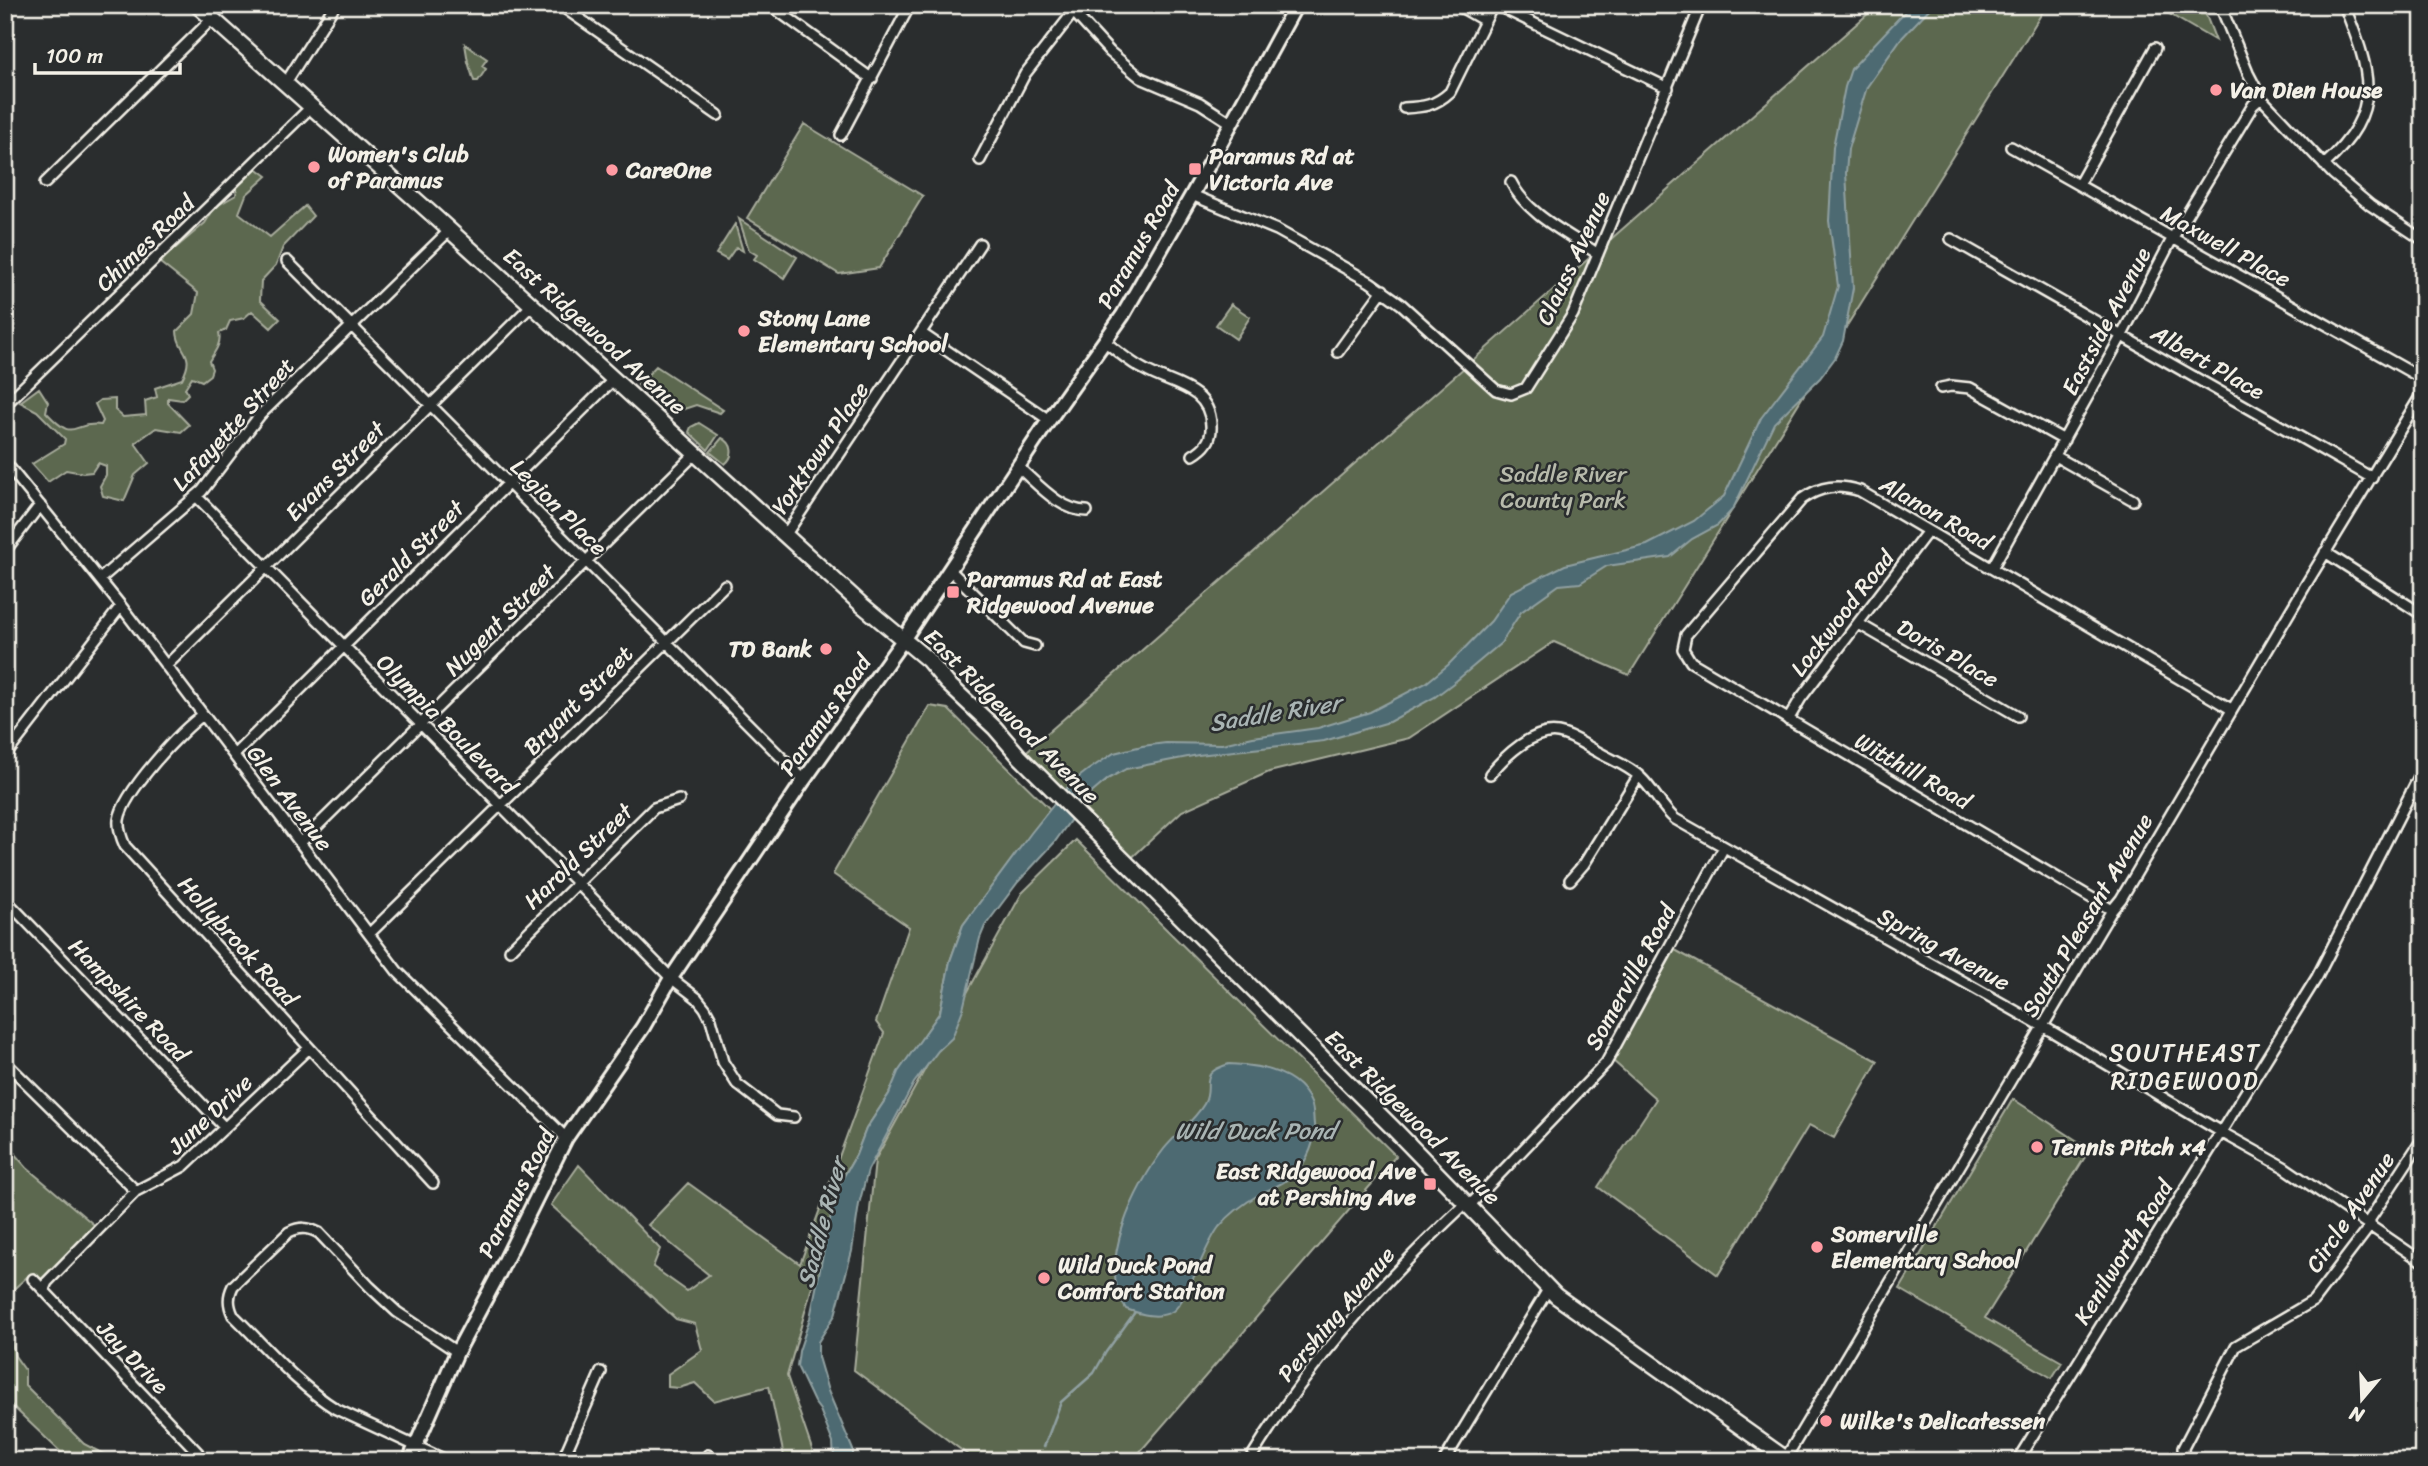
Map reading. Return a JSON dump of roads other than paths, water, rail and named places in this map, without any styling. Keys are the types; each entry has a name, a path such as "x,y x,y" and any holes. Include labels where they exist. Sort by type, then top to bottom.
{"main road":[{"name":"East Ridgewood Avenue","path":"197,5 450,230 862,605 928,660 947,683 1556,1296 1786,1460"},
{"name":"Paramus Road","path":"409,1461 457,1352 566,1138 643,1027 671,978 804,780 903,640 1049,420 1105,342 1192,195 1296,5"}],"street":[{"path":"285,84 335,5"},
{"path":"560,5 718,115"},
{"path":"770,5 872,79"},
{"path":"841,135 910,5"},
{"path":"1457,5 1485,21"},
{"path":"1404,108 1426,107 1438,103 1450,92 1494,5 1668,88"},
{"name":"Clauss Avenue","path":"1192,195 1277,230 1383,290 1496,390 1511,394 1519,392 1531,383 1573,314 1701,5"},
{"path":"2220,5 2261,98 2323,165 2371,205 2423,240"},
{"path":"2323,165 2347,141 2361,116 2367,92 2364,55 2344,5"},
{"path":"980,160 1025,74 1073,7 1110,52 1141,78 1200,103 1231,123"},
{"path":"46,183 212,19"},
{"path":"2079,184 2155,48"},
{"name":"Eastside Avenue","path":"1992,568 2122,335 2172,239 2253,105 2261,98"},
{"name":"Chimes Road","path":"5,405 311,107"},
{"name":"Maxwell Place","path":"2011,147 2423,379"},
{"path":"1511,182 1528,206 1598,254"},
{"name":"Lafayette Street","path":"100,579 196,496 260,415 450,230"},
{"name":"Albert Place","path":"1951,239 2372,478"},
{"name":"Yorktown Place","path":"786,534 980,244"},
{"name":"Legion Place","path":"287,261 804,780"},
{"path":"1338,352 1383,290"},
{"name":"Evans Street","path":"166,666 533,305"},
{"path":"921,332 1049,420"},
{"path":"1105,342 1143,370 1181,384 1204,402 1209,412 1209,442 1192,455"},
{"name":"Gerald Street","path":"234,755 614,379"},
{"path":"1941,388 1970,388 2064,440"},
{"name":"South Pleasant Avenue","path":"1786,1460 2121,899 2231,709 2423,392"},
{"name":"Nugent Street","path":"300,843 696,453"},
{"path":"2055,456 2133,500"},
{"name":"Glen Avenue","path":"5,463 121,606 397,971 566,1138"},
{"path":"1018,467 1065,506 1075,511 1087,511"},
{"name":"Alanon Road","path":"1695,665 1686,657 1683,649 1686,635 1793,508 1811,493 1835,486 1860,491 2231,709"},
{"name":"Olympia Boulevard","path":"196,496 671,978 697,998 711,1019 723,1062 737,1084 777,1115 794,1117"},
{"path":"5,551 40,505"},
{"name":"Lockwood Road","path":"1788,720 1801,698 1928,530"},
{"path":"2325,552 2423,615"},
{"path":"950,570 1024,643 1035,646"},
{"name":"Bryant Street","path":"369,934 725,584"},
{"path":"5,756 121,606"},
{"name":"Doris Place","path":"1859,624 2018,716"},
{"name":"Witthill Road","path":"1695,665 2112,910"},
{"name":"Hollybrook Road","path":"204,715 166,748 126,803 119,820 125,846 433,1183"},
{"name":"Spring Avenue","path":"1490,774 1501,761 1533,738 1546,733 1566,735 1639,775 1665,811 1675,819 2043,1026 2284,1167 2423,1262"},
{"name":"Kenilworth Road","path":"2017,1461 2316,977 2423,769"},
{"path":"1570,880 1584,864 1639,775"},
{"path":"2410,792 2423,800"},
{"name":"Harold Street","path":"510,950 654,808 679,800"},
{"name":"Somerville Road","path":"1468,1205 1606,1063 1724,847"},
{"name":"Hampshire Road","path":"5,899 225,1128"},
{"name":"June Drive","path":"44,1289 47,1282 136,1191 184,1166 309,1048"},
{"path":"5,1062 136,1191"},
{"name":"Circle Avenue","path":"2184,1461 2183,1448 2235,1346 2313,1301 2370,1226 2370,1219 2423,1138"},
{"name":"Pershing Avenue","path":"1249,1461 1294,1392 1344,1328 1389,1277 1468,1205"},
{"path":"447,1461 319,1399 233,1315 230,1293 233,1286 289,1232 312,1229 397,1312 457,1352"},
{"name":"Jay Drive","path":"33,1279 206,1461"},
{"path":"1444,1461 1549,1288"},
{"path":"562,1461 601,1372"}],"water":[{"path":"1911,5 1933,5 1900,40 1867,87 1848,149 1846,173 1853,288 1843,341 1835,358 1820,378 1774,423 1733,509 1718,525 1692,539 1670,557 1607,566 1580,583 1559,585 1521,612 1501,643 1456,681 1435,697 1389,722 1324,741 1198,755 1126,769 1108,779 1087,797 1054,843 1018,882 985,926 963,1009 952,1038 938,1051 914,1083 868,1170 859,1204 852,1251 835,1315 818,1342 818,1357 828,1391 853,1450 853,1461 834,1461 833,1443 820,1410 797,1366 810,1318 834,1200 866,1129 889,1094 898,1072 940,1012 950,961 963,925 1031,833 1071,783 1114,753 1166,743 1222,744 1318,728 1370,712 1426,683 1448,665 1491,621 1511,592 1565,565 1647,545 1694,521 1724,496 1761,418 1823,337 1838,286 1829,221 1833,147 1845,87 1851,69"},
{"name":"Wild Duck Pond","path":"1229,1064 1277,1072 1288,1077 1305,1092 1313,1108 1314,1137 1310,1150 1292,1176 1249,1201 1219,1227 1184,1296 1173,1311 1156,1316 1126,1309 1118,1291 1115,1271 1117,1249 1131,1204 1153,1164 1204,1104 1209,1076"}],"waterway":[{"path":"1044,1447 1061,1402 1094,1373 1135,1312"}],"place":[{"name":"Van Dien House","path":"2216,90"},
{"name":"Women's Club of Paramus","path":"314,167"},
{"name":"Paramus Rd at Victoria Ave","path":"1195,169"},
{"name":"CareOne","path":"612,170"},
{"name":"Stony Lane Elementary School","path":"744,331"},
{"name":"Paramus Rd at East Ridgewood Avenue","path":"953,592"},
{"name":"TD Bank","path":"826,649"},
{"name":"Tennis Pitch x4","path":"2037,1147"},
{"name":"East Ridgewood Ave at Pershing Ave","path":"1430,1184"},
{"name":"Somerville Elementary School","path":"1817,1247"},
{"name":"Wild Duck Pond Comfort Station","path":"1044,1278"},
{"name":"Wilke's Delicatessen","path":"1826,1421"}],"district":[{"name":"SOUTHEAST RIDGEWOOD","path":"2185,1067"}],"park label":[{"name":"Saddle River County Park","path":"1563,487"}],"water label":[{"name":"Saddle River","path":"1275,713"},
{"name":"Saddle River","path":"822,1223"}]}
